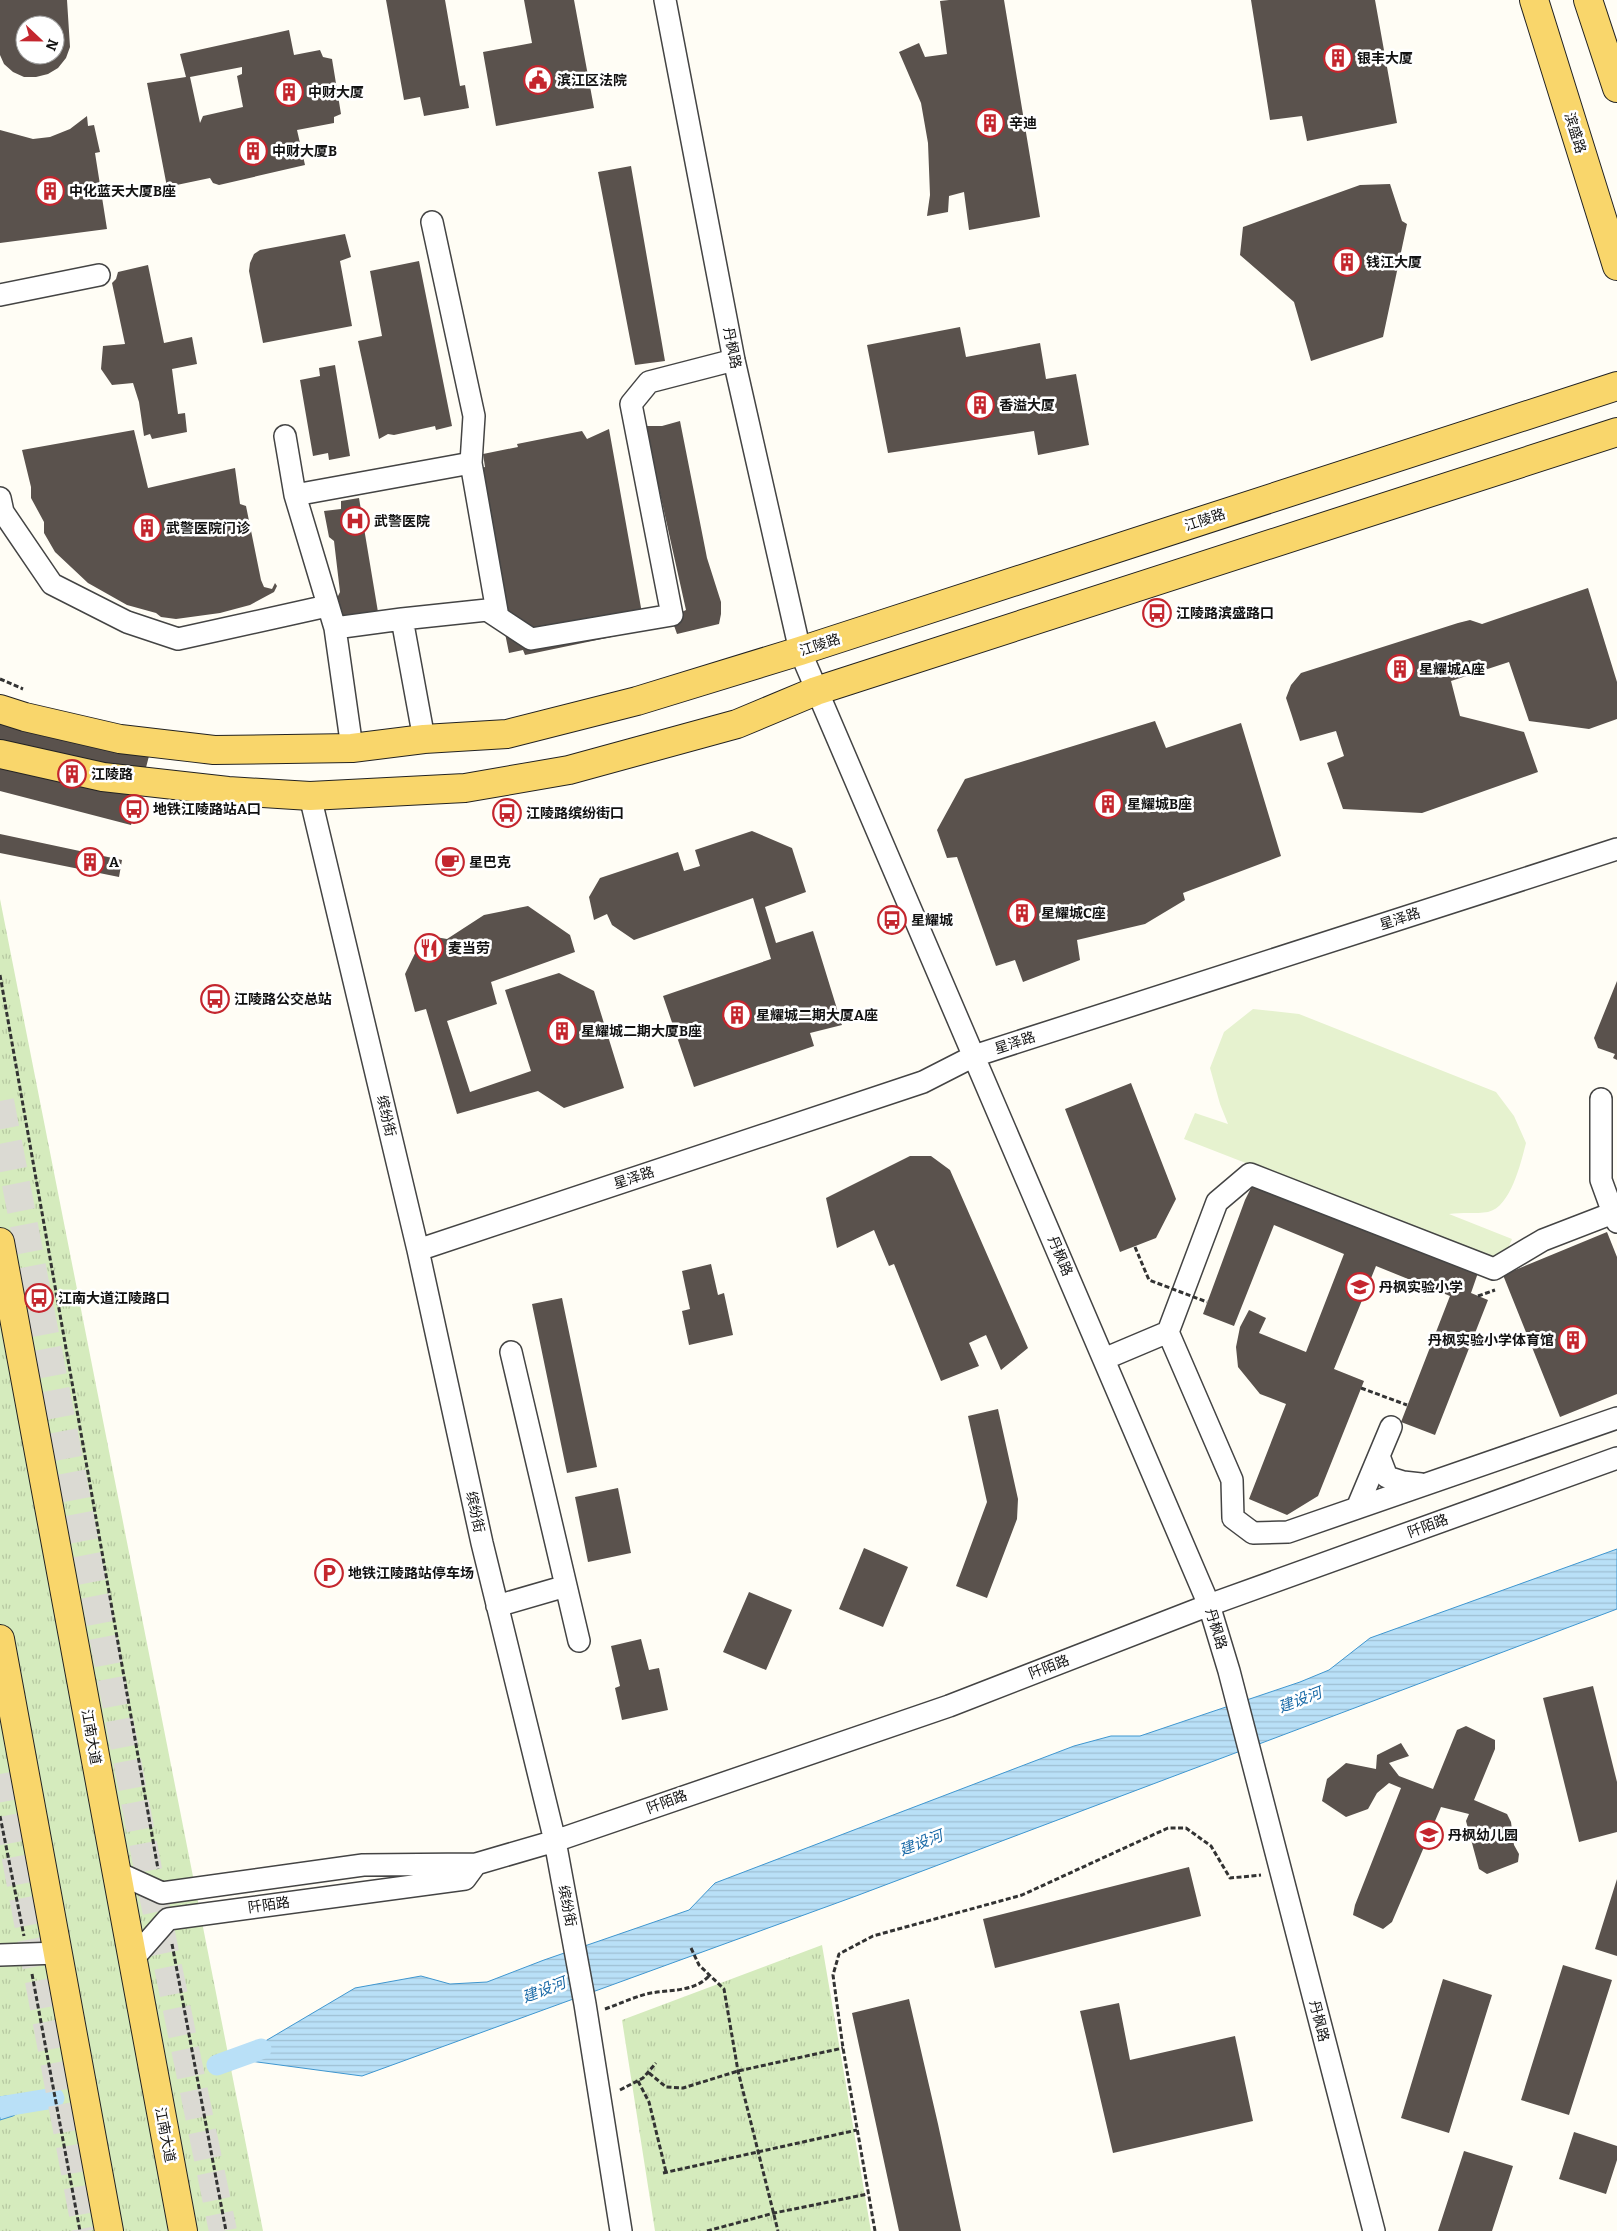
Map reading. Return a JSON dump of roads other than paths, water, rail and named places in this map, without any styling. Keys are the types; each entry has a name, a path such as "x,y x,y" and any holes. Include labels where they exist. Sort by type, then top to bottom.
{"main road":[{"name":"滨盛路","path":"1534,0 1617,266"},
{"path":"1588,0 1617,88"},
{"name":"江陵路","path":"0,708 25,717 120,740 214,750 352,748 424,739 507,734 638,701 800,651 1617,386"},
{"path":"0,754 103,776 228,791 310,796 465,788 569,770 737,724 816,691 1617,432"},
{"name":"江南大道","path":"0,1242 183,2231"},
{"path":"0,1639 110,2231"}],"street":[{"name":"丹枫路","path":"664,0 734,360 800,651 1209,1605 1229,1672 1374,2231"},
{"path":"432,222 474,416 471,463 498,617"},
{"path":"0,295 99,275"},
{"path":"335,628 488,610 531,639 672,615 631,404 648,382 734,360"},
{"path":"284,436 295,495 335,628 352,748"},
{"path":"295,495 471,463"},
{"path":"0,498 3,512 52,584 127,622 178,639 328,606"},
{"path":"402,619 424,739"},
{"name":"缤纷街","path":"310,796 418,1250 482,1543 555,1842 571,1924 594,2007 621,2231"},
{"name":"星泽路","path":"418,1250 923,1082 974,1056 1617,849"},
{"path":"1601,1099 1601,1180 1615,1217 1543,1240 1494,1269 1250,1174 1218,1202 1168,1332 1232,1480 1233,1518 1252,1533 1288,1532 1617,1418"},
{"path":"1104,1358 1168,1332"},
{"path":"511,1352 579,1640"},
{"path":"1357,1508 1391,1426"},
{"path":"1379,1456 1387,1477 1402,1482 1424,1485"},
{"name":"阡陌路","path":"116,1872 162,1893 363,1865 476,1864 555,1842 949,1706 1209,1605 1617,1458"},
{"path":"498,1606 566,1586"},
{"name":"阡陌路","path":"132,1960 168,1920 465,1879 476,1864"},
{"path":"0,1955 58,1953"}],"water":[{"path":"1617,1549 1617,1609 856,1896 362,2076 235,2059 355,1988 421,1976 450,1984 487,1982 544,1960 689,1910 715,1883 1074,1746 1111,1736 1140,1736 1300,1682 1329,1670 1370,1638"},
{"path":"0,2097 39,2100 13,2116 0,2120"}],"waterway":[{"name":"建设河","path":"217,2065 261,2049"},
{"name":"建设河","path":"0,2107 54,2098"}],"tunnel":[{"path":"0,1101 151,1885 223,2231"},
{"path":"0,1774 86,2231"}],"place":[{"name":"银丰大厦","path":"1338,58"},
{"name":"滨江区法院","path":"538,80"},
{"name":"中财大厦","path":"289,92"},
{"name":"辛迪","path":"990,123"},
{"name":"中财大厦B","path":"253,151"},
{"name":"中化蓝天大厦B座","path":"50,191"},
{"name":"钱江大厦","path":"1347,262"},
{"name":"香溢大厦","path":"980,405"},
{"name":"武警医院","path":"355,521"},
{"name":"武警医院门诊","path":"147,528"},
{"name":"江陵路滨盛路口","path":"1157,613"},
{"name":"星耀城A座","path":"1400,669"},
{"name":"江陵路","path":"72,774"},
{"name":"星耀城B座","path":"1108,804"},
{"name":"地铁江陵路站A口","path":"134,809"},
{"name":"江陵路缤纷街口","path":"507,813"},
{"name":"A","path":"90,862"},
{"name":"星巴克","path":"450,862"},
{"name":"星耀城C座","path":"1022,913"},
{"name":"星耀城","path":"892,920"},
{"name":"麦当劳","path":"429,948"},
{"name":"江陵路公交总站","path":"215,999"},
{"name":"星耀城二期大厦A座","path":"737,1015"},
{"name":"星耀城二期大厦B座","path":"562,1031"},
{"name":"丹枫实验小学","path":"1360,1287"},
{"name":"江南大道江陵路口","path":"39,1298"},
{"name":"丹枫实验小学体育馆","path":"1573,1340"},
{"name":"地铁江陵路站停车场","path":"329,1573"},
{"name":"丹枫幼儿园","path":"1429,1835"}]}
